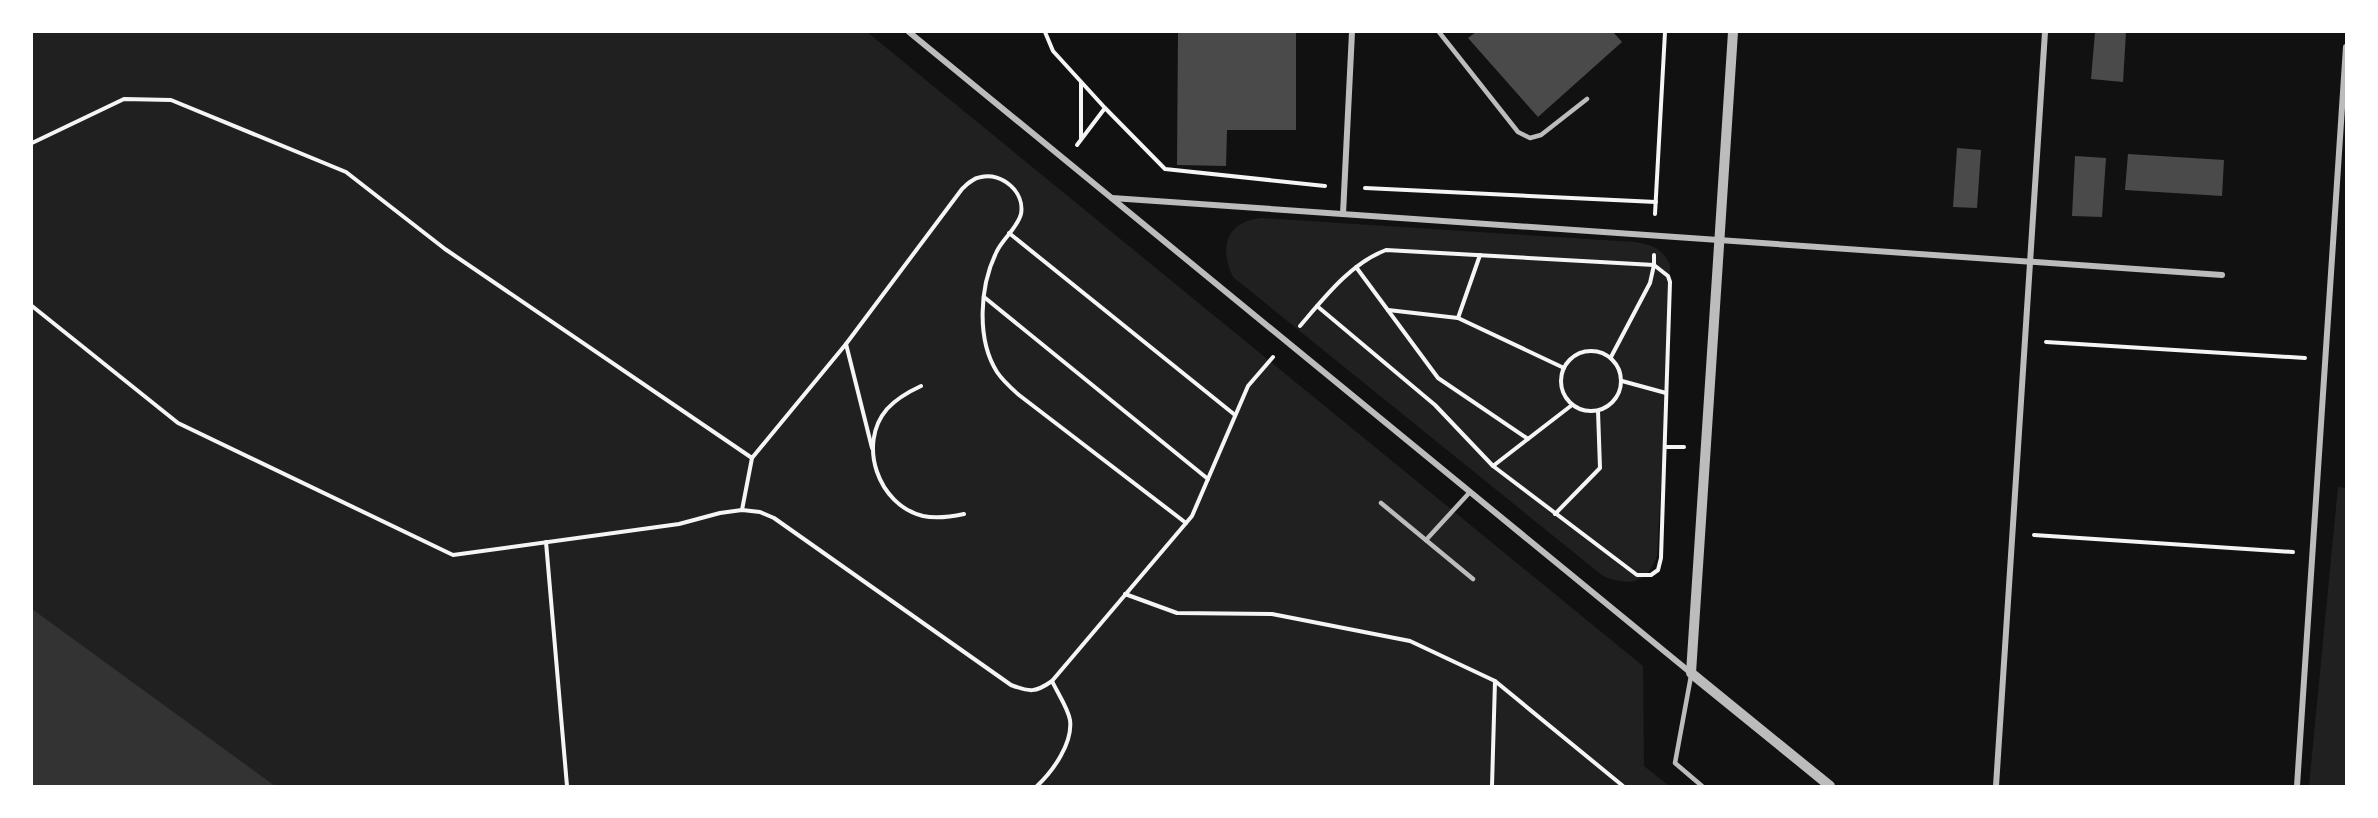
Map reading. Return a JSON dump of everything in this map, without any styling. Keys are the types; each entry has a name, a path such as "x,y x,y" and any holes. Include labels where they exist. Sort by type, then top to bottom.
{"street":[{"path":"909,32 1830,786"},
{"path":"1343,214 1352,32"},
{"path":"1691,673 1733,32"},
{"path":"1996,786 2045,32"},
{"path":"2297,786 2346,47"},
{"path":"1112,198 2222,275"}],"lane":[{"path":"1439,32 1518,132 1530,138 1541,135 1587,99"},
{"path":"1426,540 1470,492"},
{"path":"1381,503 1473,579"},
{"path":"1691,673 1675,763 1702,786"}],"path":[{"path":"1081,82 1081,139"},
{"path":"32,143 124,99 171,100 346,172 445,249 752,458"},
{"path":"1065,159 1105,108"},
{"path":"742,510 752,458 846,344 962,189 980,177 991,176 1002,179 1011,186 1018,194 1021,206 1017,224 998,249 990,267 983,297 982,318 985,336 996,370 1019,395 1186,523"},
{"path":"1009,233 1235,416"},
{"path":"1458,318 1480,255"},
{"path":"1317,306 1435,405 1492,466 1637,575 1651,575 1658,570 1661,558 1670,282 1668,276 1654,265 1650,283 1611,357"},
{"path":"1356,267 1438,378 1528,439"},
{"path":"983,297 1208,479"},
{"path":"32,306 178,423 453,555 679,524 720,513 742,510 760,512 774,519 1011,685 1027,691 1040,689 1052,681 1192,516 1248,386 1287,341"},
{"path":"1388,310 1458,318 1563,368"},
{"path":"2025,341 2326,359"},
{"path":"846,344 873,451 876,472 886,492 902,506 921,516 943,518 964,514"},
{"path":"1584,351 1598,351 1611,357 1619,368 1622,381 1619,394 1611,405 1598,411 1584,411 1572,405 1563,394 1560,381 1563,368 1572,357 1584,351"},
{"path":"1622,381 1666,393"},
{"path":"873,451 876,430 886,410 902,396 921,386"},
{"path":"1492,466 1572,405"},
{"path":"1555,514 1600,468 1598,411"},
{"path":"2012,533 2313,553"},
{"path":"546,542 567,786"},
{"path":"1125,594 1177,613 1272,614 1410,641 1495,681 1623,786"},
{"path":"1037,786 1050,774 1068,739 1070,719 1052,681"},
{"path":"1492,786 1495,681"}],"shaded area":[{"path":"32,32 867,32 1643,666 1644,766 1669,786 32,786"},
{"path":"1261,218 1635,242 1661,251 1670,265 1666,393 1657,556 1648,573 1636,581 1629,582 1603,576 1233,277 1227,256 1226,246 1229,238 1240,225 1249,220"},
{"path":"2338,487 2346,488 2346,786 2309,786"},
{"path":"32,609 275,786 32,786"}],"building":[{"path":"1178,32 1296,32 1296,130 1227,130 1226,166 1177,165"},
{"path":"1476,32 1613,32 1622,42 1538,117 1468,38"},
{"path":"2095,32 2126,32 2123,82 2091,79"},
{"path":"1957,148 1981,150 1977,208 1953,207"},
{"path":"2128,154 2224,160 2222,196 2125,190"},
{"path":"2075,156 2106,158 2102,217 2072,216"}]}
